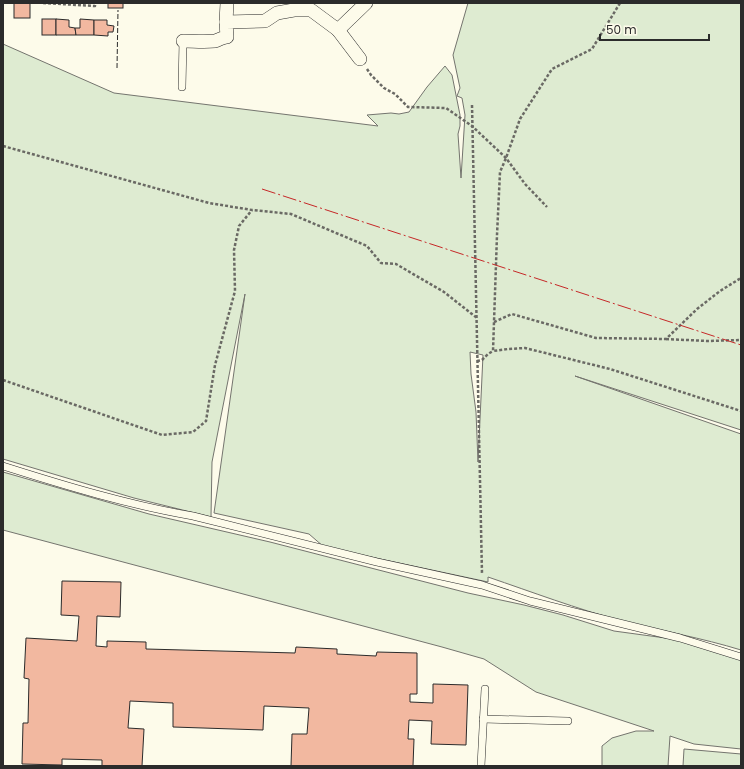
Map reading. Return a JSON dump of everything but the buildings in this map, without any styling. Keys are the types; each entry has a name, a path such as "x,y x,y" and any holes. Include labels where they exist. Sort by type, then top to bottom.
{"street":[{"path":"183,41 212,41 218,40 222,37 227,37 227,3"},
{"path":"338,30 366,3"},
{"path":"226,22 265,21 277,13 294,10 311,10 338,30 360,59"}],"lane":[{"path":"182,87 183,41"},
{"path":"3,466 100,495 166,511 194,516 378,562 482,585 530,601 680,638 741,657"},
{"path":"481,766 485,689"},
{"path":"483,719 568,721"}],"path":[{"path":"44,3 95,6 95,3"},
{"path":"493,351 500,172 520,119 552,69 592,49 620,3"},
{"path":"360,59 371,75 384,88 395,94 408,107 446,108 472,126 506,158 525,184 547,207"},
{"path":"472,106 482,585"},
{"path":"3,146 209,203 252,210 291,214 367,246 381,263 396,264 444,292 476,318"},
{"path":"3,380 162,435 193,432 206,421 215,365 234,291 234,250 236,238 239,226 252,210"},
{"path":"666,339 697,309 720,291 741,278"},
{"path":"494,322 512,314 596,338 707,341 741,340"},
{"path":"477,361 482,360 493,351 525,348 610,368 741,411"}],"green space":[{"path":"468,3 741,3 741,430 575,376 741,434 741,650 605,616 488,577 488,582 324,547 309,534 214,513 245,294 212,462 211,517 134,498 3,459 3,44 114,93 378,126 367,115 391,113 399,114 409,112 427,87 445,66 452,75 460,115 458,134 461,178 465,115 462,98 457,96 460,88 453,55","holes":["470,352 483,355 478,462 476,412"]},
{"path":"3,472 149,514 270,542 468,593 524,605 563,615 614,631 680,640 741,660 741,749 694,744 670,736 668,766 602,766 602,746 612,738 636,731 654,731 536,692 484,659 3,530"},
{"path":"684,749 741,754 741,766 683,766"}],"fence":[{"path":"117,68 118,10"}],"power":[{"path":"262,189 741,345"}]}
